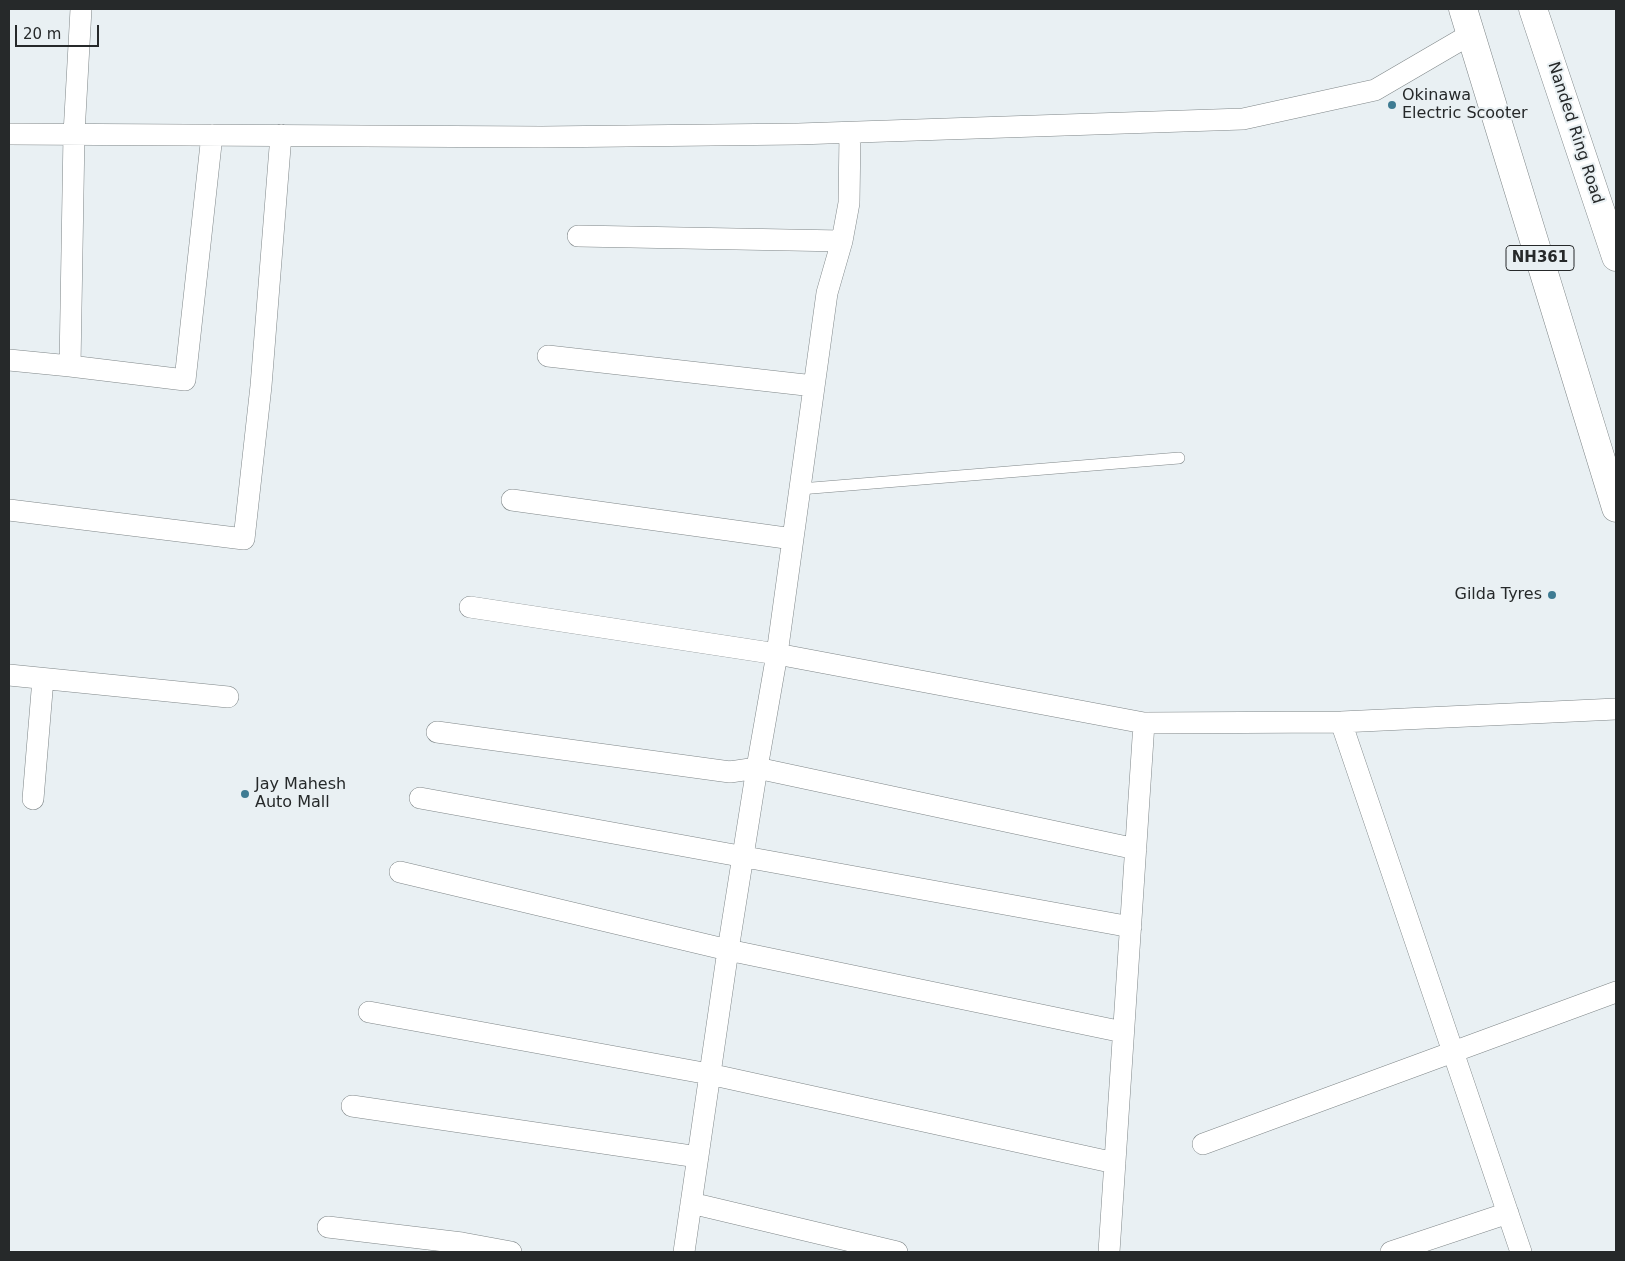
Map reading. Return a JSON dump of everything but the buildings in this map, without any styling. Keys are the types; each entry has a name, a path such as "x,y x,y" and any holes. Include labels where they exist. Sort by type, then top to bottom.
{"highway":[{"name":"NH361","path":"1463,9 1616,508"},
{"name":"Nanded Ring Road","path":"1533,9 1616,257"}],"street":[{"path":"70,366 74,134 81,9"},
{"path":"9,134 542,137 850,133 1243,119 1375,90 1471,34"},
{"path":"684,1252 728,950 777,654 827,293 849,203 850,133"},
{"path":"9,360 185,380 212,135"},
{"path":"9,510 244,539 261,386 281,135"},
{"path":"578,236 843,233"},
{"path":"548,356 814,386"},
{"path":"512,500 793,539"},
{"path":"470,607 777,654 1144,723 1340,722 1616,708"},
{"path":"9,675 228,697"},
{"path":"33,798 43,679"},
{"path":"1340,722 1521,1252"},
{"path":"1109,1252 1144,723"},
{"path":"437,732 730,772 757,768 1136,849"},
{"path":"420,798 1130,927"},
{"path":"400,872 728,950 1123,1032"},
{"path":"1203,1144 1616,992"},
{"path":"369,1012 709,1074 1115,1163"},
{"path":"352,1106 698,1157"},
{"path":"691,1203 897,1252"},
{"path":"1391,1252 1508,1213"},
{"path":"328,1227 462,1243 510,1252"}],"lane":[{"path":"800,489 1178,458"}],"place":[{"name":"Okinawa Electric Scooter","path":"1392,105"},
{"name":"Gilda Tyres","path":"1552,595"},
{"name":"Jay Mahesh Auto Mall","path":"245,794"}]}
